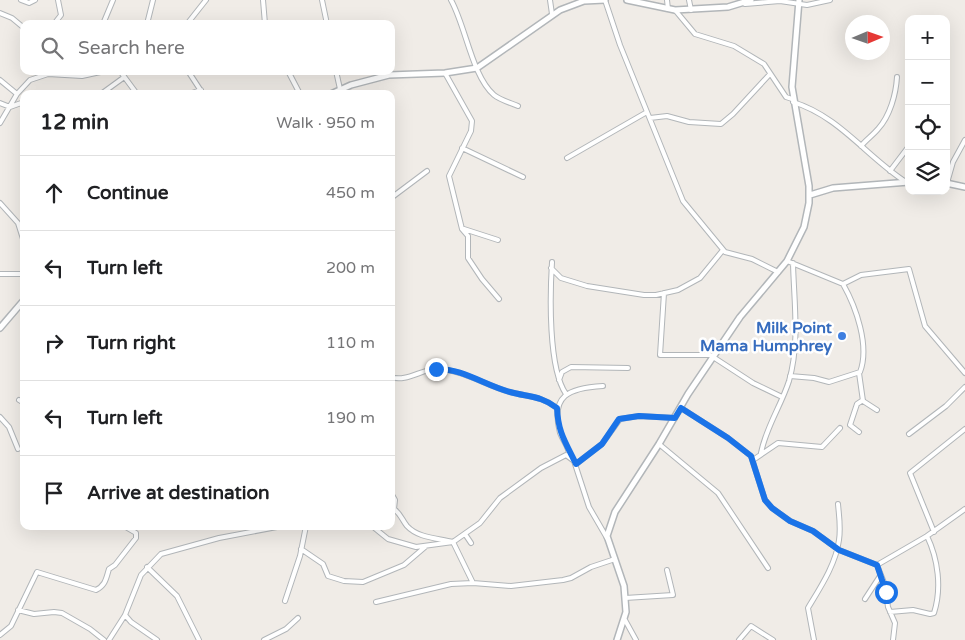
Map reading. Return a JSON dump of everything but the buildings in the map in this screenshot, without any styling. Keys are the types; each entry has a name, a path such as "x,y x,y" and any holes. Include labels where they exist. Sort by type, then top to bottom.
{"street":[{"path":"21,0 28,4 35,0"},
{"path":"57,20 61,15 58,0"},
{"path":"105,20 113,0"},
{"path":"148,20 153,0"},
{"path":"190,20 206,0"},
{"path":"263,0 265,20"},
{"path":"322,0 326,20"},
{"path":"451,0 460,18 477,68 494,96 518,106"},
{"path":"550,0 552,14"},
{"path":"395,74 445,73 477,68 500,54 552,14 580,2 605,0 620,45 683,201 723,250 759,262 778,272"},
{"path":"627,0 675,10 722,8 741,4 780,1 830,0"},
{"path":"667,0 668,9"},
{"path":"689,0 691,10"},
{"path":"741,4 751,0"},
{"path":"608,540 608,531 615,512 748,306 787,261 804,227 810,195 793,100 792,69 799,2"},
{"path":"675,10 695,34 734,46 764,64 786,97 834,122 890,171 905,181"},
{"path":"0,13 12,18 20,25"},
{"path":"445,73 472,121 471,131 449,176 462,229 468,236 466,252 472,265 499,298"},
{"path":"650,118 664,116 689,122 722,123 750,98 760,83 770,74"},
{"path":"20,90 26,83 45,75"},
{"path":"68,75 79,75"},
{"path":"122,75 134,90"},
{"path":"191,75 201,90"},
{"path":"290,75 298,90"},
{"path":"337,75 340,88"},
{"path":"337,90 386,75"},
{"path":"861,146 879,129 886,116 896,90 897,77"},
{"path":"106,90 123,78"},
{"path":"0,80 17,94"},
{"path":"0,123 20,90"},
{"path":"0,103 10,107 20,103"},
{"path":"567,158 647,112"},
{"path":"950,171 965,140"},
{"path":"462,148 523,176"},
{"path":"890,171 906,150"},
{"path":"395,195 427,171"},
{"path":"810,195 833,188 905,182"},
{"path":"950,184 965,188"},
{"path":"0,204 20,226"},
{"path":"462,229 498,240"},
{"path":"551,268 561,278 587,286 647,296 684,288 700,278 723,250"},
{"path":"787,261 843,284 851,302 863,346 864,360 859,373 862,400 877,410"},
{"path":"552,262 552,347 559,380 566,394"},
{"path":"761,453 764,437 790,376 796,339 793,263"},
{"path":"843,284 861,275 910,269 924,326 965,373"},
{"path":"0,274 20,274"},
{"path":"664,293 660,355 681,357 708,354 715,356 742,376 782,397"},
{"path":"0,328 20,305"},
{"path":"559,380 562,372 571,367 628,368"},
{"path":"395,377 410,377 442,369 474,378 510,392 537,396 557,408"},
{"path":"790,376 814,378 829,382 859,373"},
{"path":"603,386 578,388 566,394 557,408 561,434 569,455 576,464 589,507 608,540 615,559 625,598 625,620 618,640"},
{"path":"909,434 946,406 965,387"},
{"path":"859,432 850,424 857,404 862,400"},
{"path":"681,408 728,438 753,460 766,503 790,521 813,531 838,548 877,565"},
{"path":"576,464 602,444 620,419 639,416 675,418"},
{"path":"0,417 9,427 18,448"},
{"path":"753,460 778,443 822,447 840,428"},
{"path":"934,532 911,472 926,462 965,429"},
{"path":"659,444 718,493 768,568"},
{"path":"377,530 388,539 416,547 453,542 480,523 500,498 541,468 563,455 569,455"},
{"path":"814,640 808,608 818,594 838,548 840,528 838,504"},
{"path":"877,565 934,532 963,510 965,517"},
{"path":"395,511 402,516 406,525 419,534 453,542 474,583"},
{"path":"0,634 11,626 37,572 96,590 107,579 109,568 115,565 136,538 136,533 131,530"},
{"path":"109,640 125,615 136,584 160,554 259,530"},
{"path":"285,601 305,530"},
{"path":"464,534 471,543"},
{"path":"890,612 913,610 930,614 934,613 937,594 937,563 927,536"},
{"path":"301,549 324,564 328,576 356,583 404,565 425,547"},
{"path":"376,602 443,585 474,583 511,586 563,580 571,578 591,566 615,559"},
{"path":"877,565 885,585 890,612 895,623 893,640"},
{"path":"148,567 177,596 199,640"},
{"path":"625,598 673,594 667,570"},
{"path":"865,599 880,576"},
{"path":"18,610 34,614 62,613 90,629 104,640"},
{"path":"125,615 131,622 157,640"},
{"path":"264,640 286,629 298,618"},
{"path":"625,620 636,640"},
{"path":"738,640 751,626 773,640"}],"place":[{"name":"Milk Point Mama Humphrey","path":"842,336"}],"route":[{"path":"436,369 474,378 510,392 544,398 557,408 558,424 562,438 568,448 569,455 576,464 602,444 619,419 639,416 675,418 681,408 728,438 751,456 766,503 772,508 790,521 809,528 839,550 877,565 886,592"}]}
